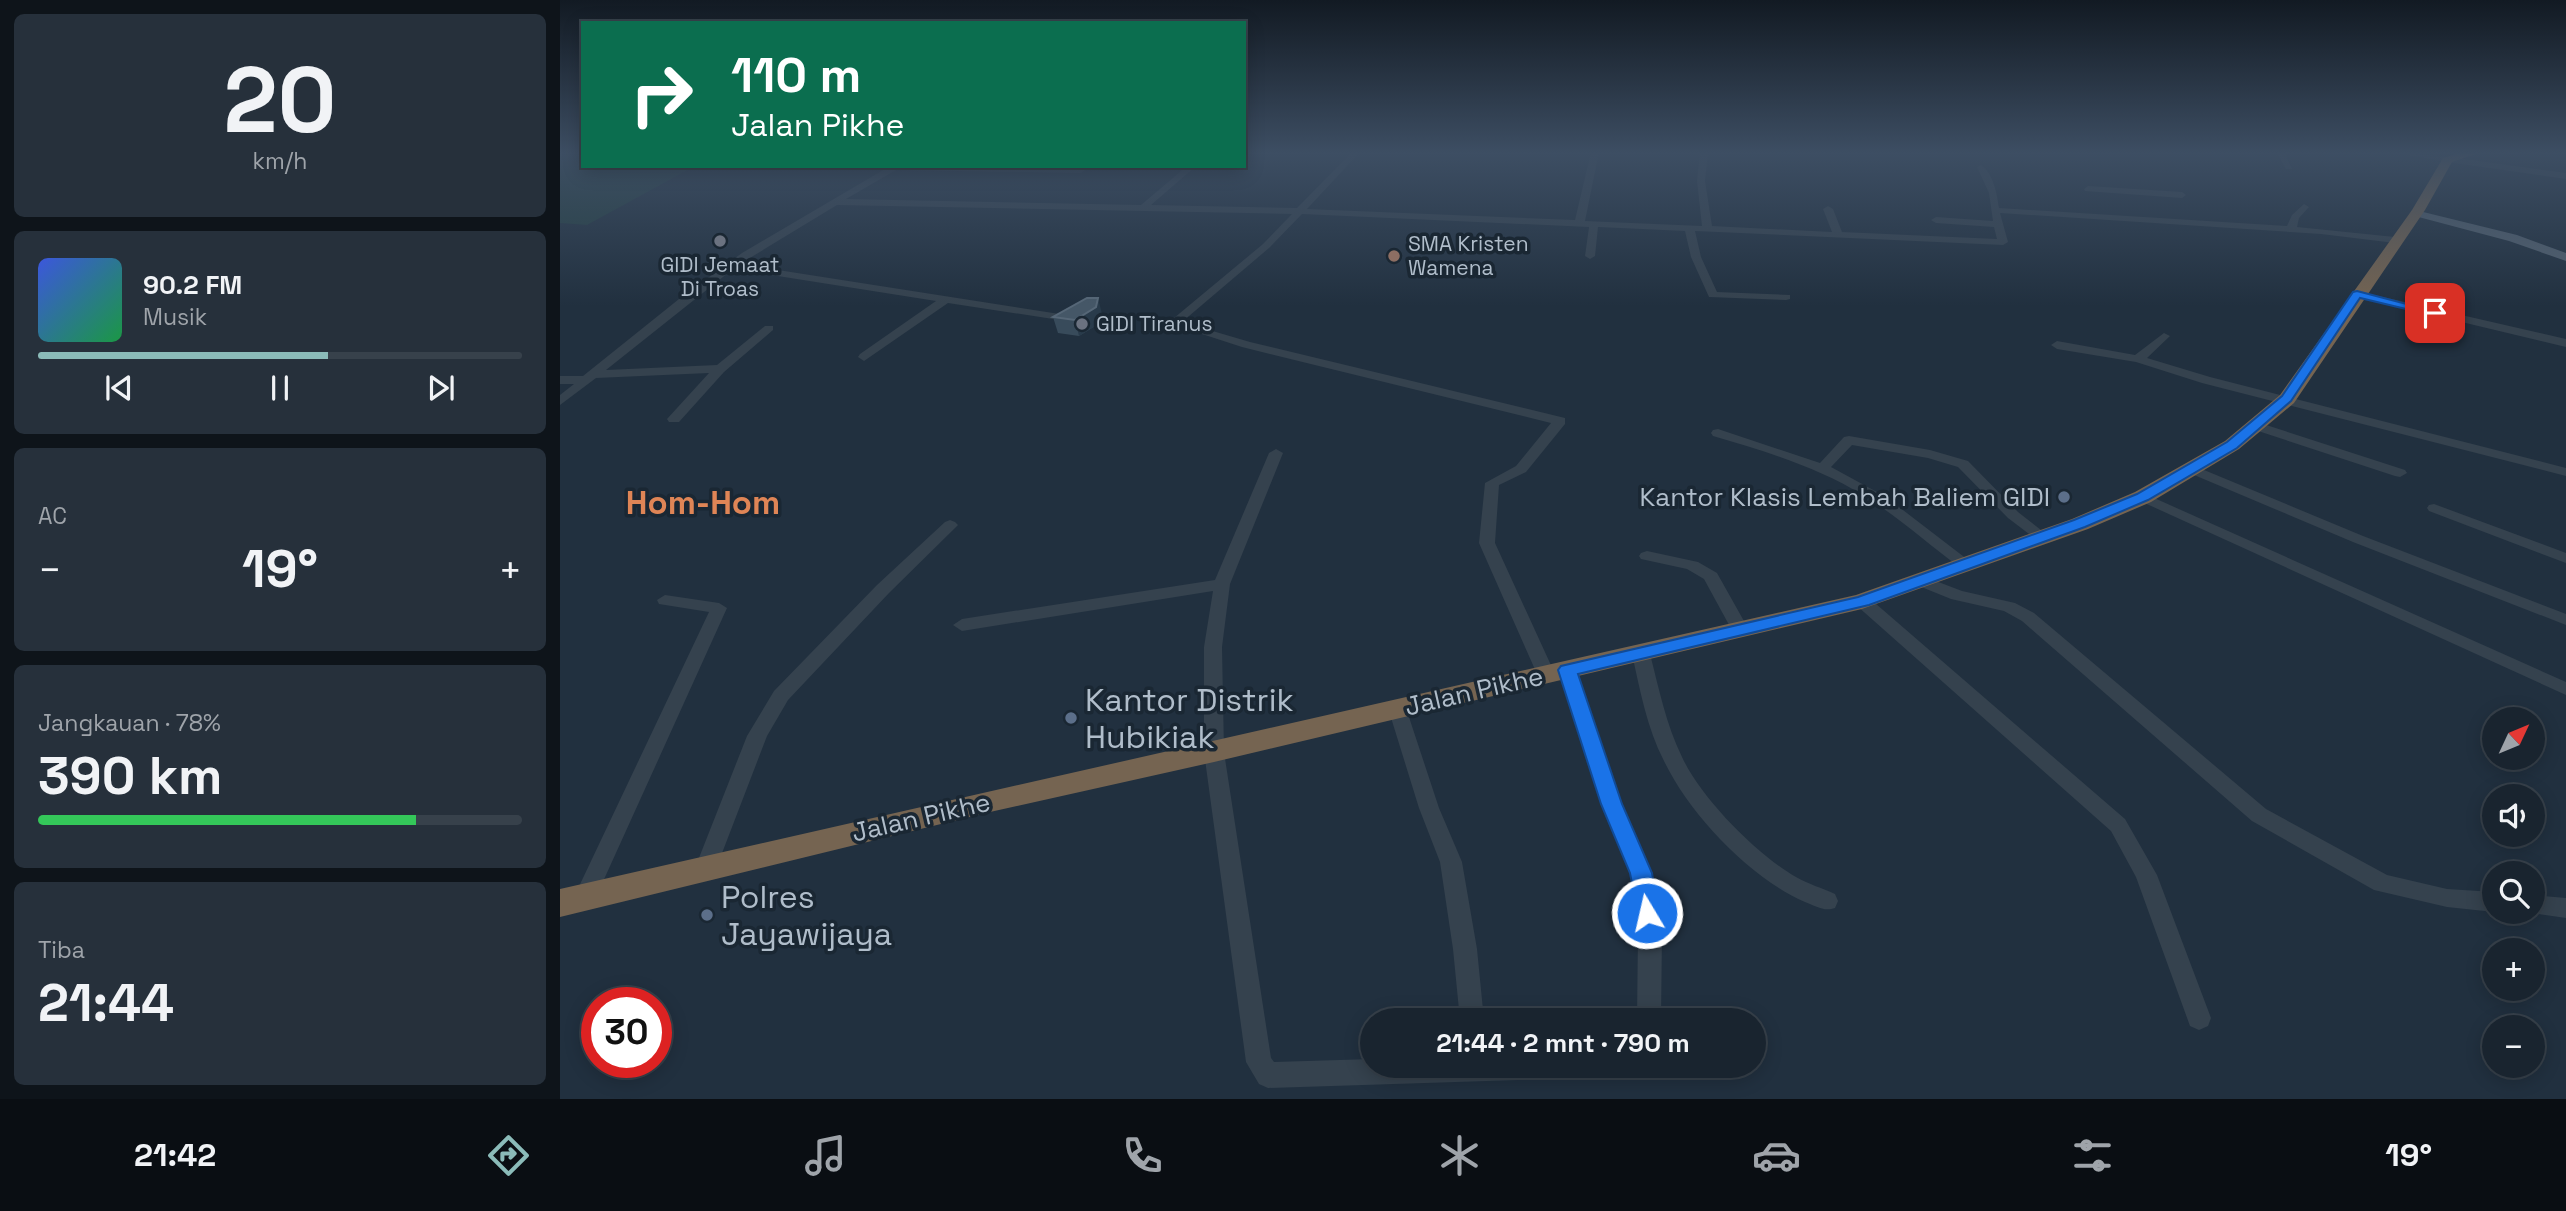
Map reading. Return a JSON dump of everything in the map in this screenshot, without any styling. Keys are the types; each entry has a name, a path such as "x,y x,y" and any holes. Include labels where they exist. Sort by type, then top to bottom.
{"highway":[{"name":"Jalan Pikhe","path":"560,903 990,801 1214,752 1863,601 2042,537 2143,497 2258,426 2287,399 2421,203"}],"main road":[{"path":"2416,211 2566,255"}],"street":[{"path":"560,401 683,301 731,266 834,203"},
{"path":"902,203 1299,211 2003,242 1994,203"},
{"path":"1143,208 1148,203"},
{"path":"1306,203 1266,246 1174,323 1246,345 1560,421 1521,469 1492,483 1487,543 1557,672 1641,873 1650,933 1649,1008"},
{"path":"1579,225 1584,203"},
{"path":"1704,203 1707,228"},
{"path":"2291,229 2295,217 2304,207"},
{"path":"1828,209 1838,234"},
{"path":"1995,210 2149,216 2395,240"},
{"path":"1936,219 1998,224"},
{"path":"1590,256 1594,225"},
{"path":"1689,228 1696,257 1713,295 1786,297"},
{"path":"731,266 1066,318"},
{"path":"2357,294 2566,343"},
{"path":"864,357 946,299"},
{"path":"674,419 720,369 769,328"},
{"path":"2138,359 2164,336"},
{"path":"2057,345 2138,359 2206,380 2566,472"},
{"path":"560,380 720,369"},
{"path":"2258,426 2400,473"},
{"path":"1718,433 1772,448 1869,493 1964,563"},
{"path":"1822,469 1849,440 1930,454 1963,464 2013,515 2042,537"},
{"path":"1276,453 1222,584 1213,647 1214,752 1259,1062 1268,1075 1360,1071"},
{"path":"2192,469 2358,540 2566,620"},
{"path":"2143,497 2566,689"},
{"path":"2434,508 2566,558"},
{"path":"706,868 768,715 809,666 950,525"},
{"path":"1647,556 1692,565 1711,576 1740,630"},
{"path":"1920,580 1957,595 2009,607 2028,617 2259,815 2382,883 2447,898 2482,901"},
{"path":"962,625 1222,584"},
{"path":"586,897 719,607 665,600"},
{"path":"1863,601 2118,825 2146,875 2199,1018"},
{"path":"1641,654 1656,718 1675,764 1696,792 1755,859 1783,881 1827,901"},
{"path":"1396,708 1429,808 1451,862 1465,949 1471,1008"},
{"path":"2545,906 2566,908"}],"green space":[{"path":"560,203 627,203 587,225 560,223"}],"building":[{"path":"1087,298 1098,298 1096,307 1075,320 1053,317"}],"place":[{"name":"GIDI Jemaat Di Troas","path":"720,241"},
{"name":"SMA Kristen Wamena","path":"1394,256"},
{"name":"GIDI Tiranus","path":"1082,324"},
{"name":"Kantor Klasis Lembah Baliem GIDI","path":"2064,497"},
{"name":"Kantor Distrik Hubikiak","path":"1071,718"},
{"name":"Polres Jayawijaya","path":"707,915"}],"district":[{"name":"Hom-Hom","path":"703,502"}],"route":[{"path":"1647,913 1641,873 1611,804 1568,670 1863,601 2080,524 2143,497 2232,445 2258,426 2287,399 2357,294 2435,313"}]}
